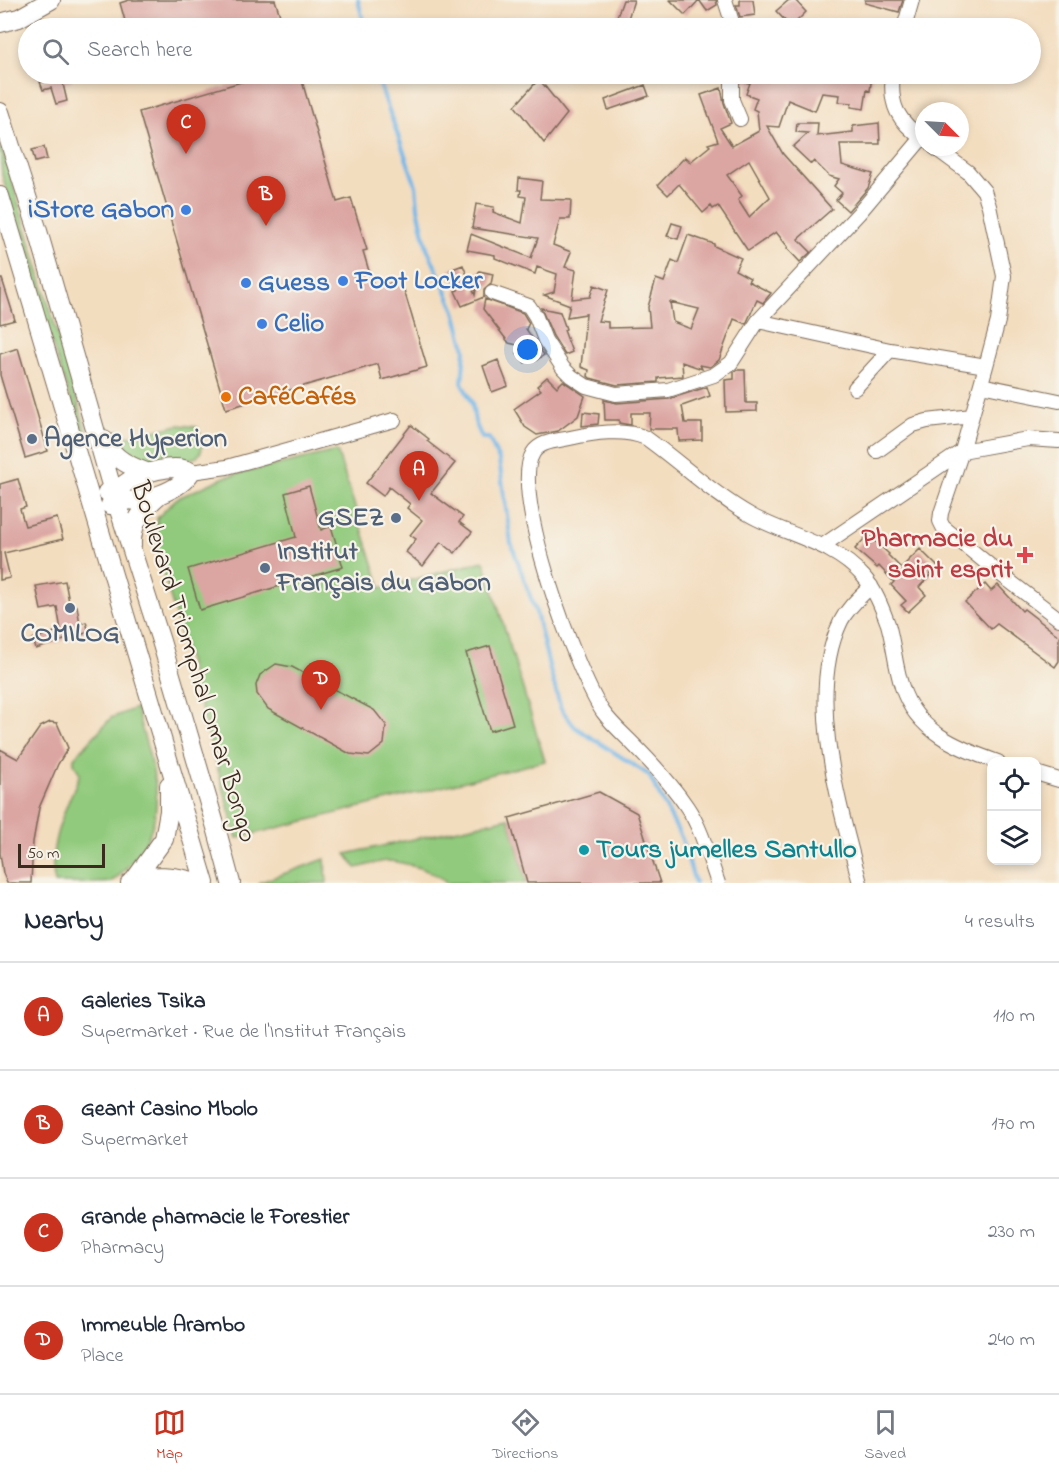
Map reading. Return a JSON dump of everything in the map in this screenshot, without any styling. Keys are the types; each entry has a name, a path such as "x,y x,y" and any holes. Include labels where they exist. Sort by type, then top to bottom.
{"main road":[{"path":"19,18 51,0"},
{"path":"0,23 18,18"},
{"path":"0,38 18,19"},
{"name":"Boulevard Triomphal Omar Bongo","path":"0,112 38,231 114,496 180,707 231,883"},
{"name":"Boulevard Triomphal Omar Bongo","path":"0,196 163,746 206,883"},
{"path":"54,375 96,481 106,492 114,496 130,500 161,493 182,484 192,472 177,467 149,473 124,484 114,496 107,521 124,584 128,628"},
{"path":"95,425 114,456 149,473"},
{"path":"132,554 132,532 135,523 145,508 161,493"},
{"path":"180,707 184,749 211,849 212,866 206,883"},
{"path":"132,882 160,846 166,832 170,797 163,746"},
{"path":"132,882 143,878 167,877 198,883"}],"street":[{"path":"725,0 731,18"},
{"path":"907,18 912,0"},
{"path":"732,84 732,100 740,119"},
{"path":"892,84 895,108 915,133"},
{"path":"492,293 529,306 533,310 545,340 563,368 586,386 616,394 668,390 714,375 731,363 758,321 859,213 915,148"},
{"path":"947,156 977,180 989,206 1004,276 998,321 940,521 995,570 1059,619"},
{"path":"758,321 890,350 986,366"},
{"path":"855,388 890,350"},
{"path":"981,386 1059,401"},
{"path":"877,451 913,425 927,421 972,416"},
{"path":"192,472 227,467 394,420"},
{"path":"718,883 688,809 671,786 604,713 584,678 556,605 531,508 528,468 532,454 540,445 574,437 617,432 634,433 645,438 752,516 822,546 854,567 871,586 883,608 902,687 915,715 937,734 963,750 987,758"},
{"path":"822,546 962,451 1028,440 1059,441"},
{"path":"860,883 835,777 824,710 832,644 842,620 853,603 871,586"},
{"path":"1041,775 1059,780"}],"green space":[{"path":"2,148 89,440 85,442 48,331 2,175 0,149"},
{"path":"179,425 197,427 202,446 197,457 158,464 139,460 114,442 110,434 119,430 124,435 131,436"},
{"path":"337,451 381,588 484,561 545,761 237,838 157,549 157,518 176,499 225,477"},
{"path":"136,708 156,786 153,823 146,842 117,878 110,882 55,883 53,855 55,841 80,774 74,758 111,718"},
{"path":"509,818 527,883 447,883 428,871 396,862 381,862 356,868 346,854"},
{"path":"325,859 327,883 258,883"}],"building":[{"path":"129,0 275,0 281,18 124,18 120,3"},
{"path":"623,0 634,0 628,18 617,18"},
{"path":"670,0 699,0 685,15"},
{"path":"699,0 716,0 717,5 707,11"},
{"path":"740,0 753,0 755,15 740,17 736,5 740,5"},
{"path":"789,0 795,0 806,12 800,18 783,18 776,11"},
{"path":"865,0 903,0 899,12 865,3"},
{"path":"41,84 63,84 67,101 56,104 51,88 43,90"},
{"path":"234,84 303,84 337,202 351,198 367,250 363,251 374,288 401,280 427,367 382,380 378,364 226,409 139,112"},
{"path":"535,84 543,84 567,114 544,143 515,106"},
{"path":"750,84 871,84 870,91 867,90 864,109 851,107 852,103 839,102 840,95 822,93 815,111 788,100 779,127 767,126 783,154 832,209 798,239 811,252 800,262 776,232 748,251 718,206 713,209 711,206 703,213 679,184 668,195 658,185 685,157 690,162 710,146 708,144 718,141 701,95 721,88 731,123 720,128 732,146 759,131 757,111 753,109 757,98 746,94","holes":["749,160 770,197 749,217 738,200 742,196 727,175"]},
{"path":"645,85 649,96 608,110 605,100"},
{"path":"797,123 818,123 817,136 853,132 853,126 879,123 880,144 840,144 842,165 873,174 868,188 848,211 836,200 842,193 834,186 839,179 829,176 814,161 811,164 793,147 808,133 796,132"},
{"path":"44,147 47,159 35,162 32,150"},
{"path":"519,178 542,181 540,199 571,200 570,219 560,219 553,245 571,252 565,267 576,270 572,299 590,297 594,285 608,290 598,321 608,322 608,328 650,327 648,307 656,279 664,282 672,260 678,263 688,235 714,244 741,258 735,270 750,278 748,281 771,293 763,303 757,300 746,324 734,319 719,360 710,367 700,365 702,369 682,362 683,376 658,378 658,382 617,385 590,378 589,370 581,367 586,314 567,317 570,305 544,295 554,292 557,274 537,267 535,274 495,258 495,255 467,250 471,234 531,258 538,238 472,228 476,204 494,207 493,212 522,223 526,197 520,196 521,190 518,190","holes":["670,302 699,309 691,329 673,322"]},
{"path":"672,223 682,226 678,239 667,236"},
{"path":"463,265 475,295 479,271 493,274 491,284 484,290 484,297 462,306 455,291 458,290 450,270"},
{"path":"0,279 2,279 15,320 0,324"},
{"path":"485,299 523,313 529,323 526,329 544,355 535,361 532,357 525,363 517,353 530,348 509,343 483,309"},
{"path":"541,308 560,312 572,352 565,355 553,336"},
{"path":"18,348 48,451 25,458 0,375 0,354"},
{"path":"498,360 508,386 492,392 483,366"},
{"path":"745,370 746,403 757,403 757,411 726,412 725,380 734,379 734,372"},
{"path":"547,377 557,387 563,381 585,396 578,416 558,431 537,435 525,427 514,409 541,390 537,386"},
{"path":"707,387 710,396 682,406 685,423 702,423 702,440 679,441 678,429 649,429 650,413 631,413 631,425 619,423 619,420 605,420 604,400 617,403 669,399"},
{"path":"583,412 599,414 598,424 582,426"},
{"path":"411,425 455,463 431,493 463,517 459,522 472,532 455,553 441,542 423,566 406,552 416,539 410,535 422,520 407,508 410,504 389,487 383,496 366,483"},
{"path":"18,479 26,507 20,509 25,526 57,518 63,539 4,553 10,578 0,580 0,484"},
{"name":"Institut Français du Gabon","path":"309,486 321,530 331,526 343,567 200,610 188,569 296,537 285,493"},
{"path":"868,535 901,568 920,549 938,567 919,587 926,595 908,612 901,605 906,601 891,585 894,582 879,566 877,568 855,549"},
{"path":"65,581 69,602 77,606 80,624 86,622 89,632 36,649 33,639 61,630 57,607 41,610 36,586"},
{"path":"985,584 991,591 998,585 1022,611 1024,609 1059,636 1059,661 1055,667 997,624 991,629 965,602"},
{"path":"490,646 513,724 490,731 466,653"},
{"path":"276,664 292,667 374,710 386,725 384,744 369,756 350,754 268,709 257,694 256,685 260,675"},
{"path":"50,722 57,723 68,748 58,764 39,808 33,842 31,883 7,883 0,853 0,749 18,759 40,727"},
{"name":"Tours jumelles Santullo","path":"599,792 637,813 660,883 527,883 509,818"}],"waterway":[{"path":"358,0 362,18"},
{"path":"380,84 416,186 418,208 427,248 455,311 465,349 462,383 472,403 475,422 482,438 489,438 499,460 511,543 536,612 561,709 575,727 649,775 682,839 695,883"}],"place":[{"name":"Grande pharmacie le Forestier","path":"186,154"},
{"name":"iStore Gabon","path":"186,210"},
{"name":"Geant Casino Mbolo","path":"266,226"},
{"name":"Foot Locker","path":"343,281"},
{"name":"Guess","path":"246,283"},
{"name":"Celio","path":"262,324"},
{"name":"CaféCafés","path":"226,397"},
{"name":"Agence Hyperion","path":"32,439"},
{"name":"Galeries Tsika","path":"419,501"},
{"name":"GSEZ","path":"396,518"},
{"name":"Pharmacie du saint esprit","path":"1025,555"},
{"name":"Institut Français du Gabon","path":"265,568"},
{"name":"COMILOG","path":"70,608"},
{"name":"Immeuble Arambo","path":"321,710"},
{"name":"Tours jumelles Santullo","path":"584,850"}]}
